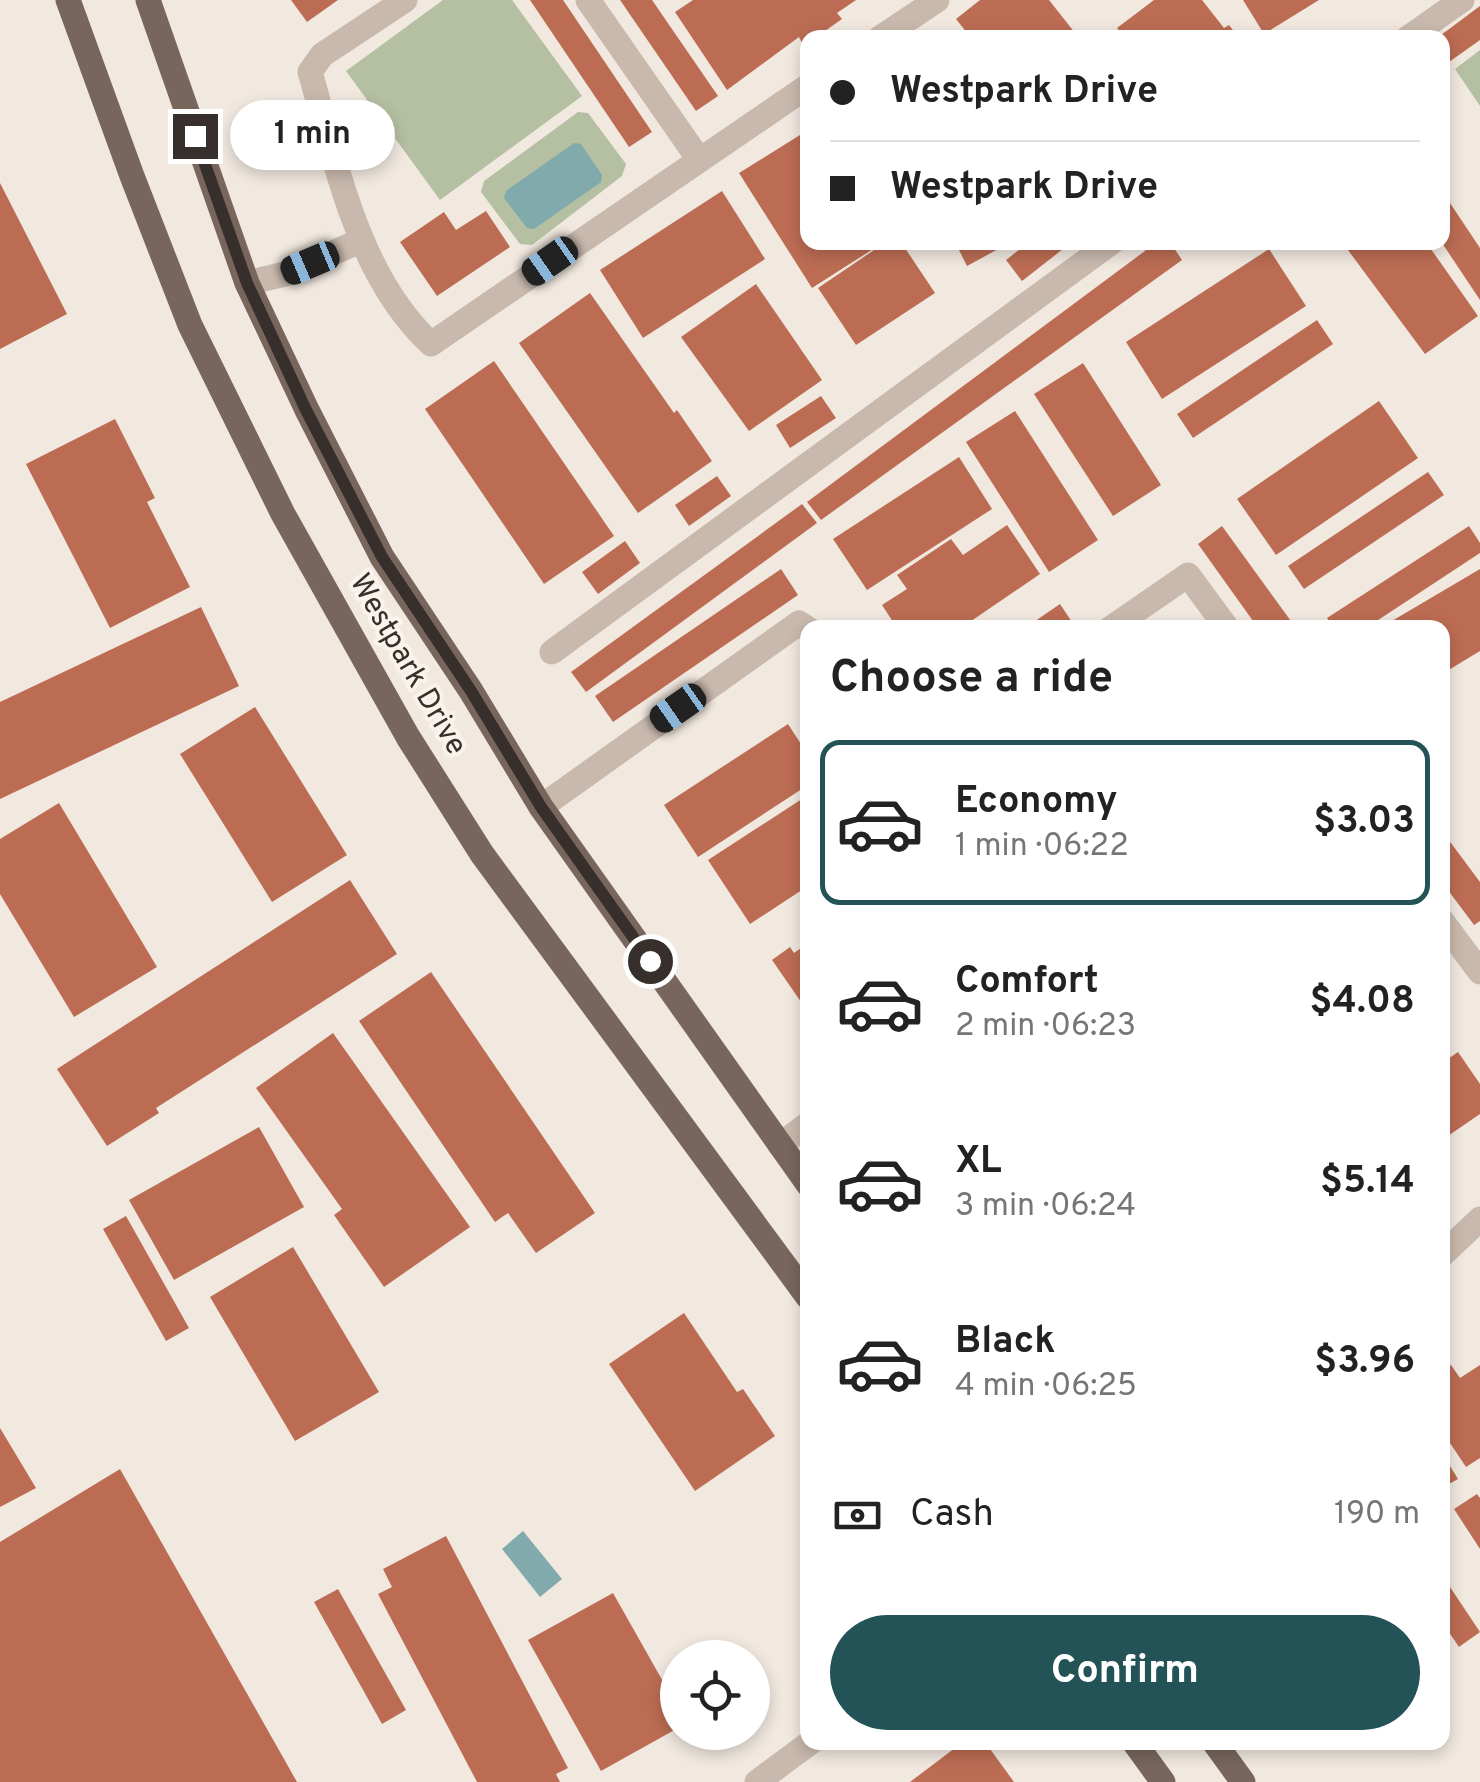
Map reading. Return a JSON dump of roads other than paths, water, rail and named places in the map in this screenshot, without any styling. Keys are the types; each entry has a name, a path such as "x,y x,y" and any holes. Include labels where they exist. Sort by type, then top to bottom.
{"main road":[{"name":"Westpark Drive","path":"68,0 190,325 283,514 398,720 482,854 800,1286"},
{"name":"Westpark Drive","path":"148,0 247,283 306,410 382,557 471,691 541,807 800,1173"},
{"path":"1140,1750 1163,1782"},
{"path":"1220,1750 1243,1782"}],"street":[{"path":"404,0 322,55 310,72 360,241 414,328 431,344 800,91"},
{"path":"588,0 698,158"},
{"path":"892,30 937,0"},
{"path":"1419,30 1462,0"},
{"path":"247,283 285,274 360,241"},
{"path":"552,652 1101,250"},
{"path":"1123,620 1188,575 1221,620"},
{"path":"541,807 800,625"},
{"path":"1450,932 1480,972"},
{"path":"780,1146 800,1130"},
{"path":"1450,1247 1480,1218"},
{"path":"758,1782 800,1750"}],"water":[{"path":"574,143 581,144 602,175 601,182 534,229 527,228 504,198 506,191"},
{"path":"523,1531 562,1579 540,1597 502,1549"}]}
